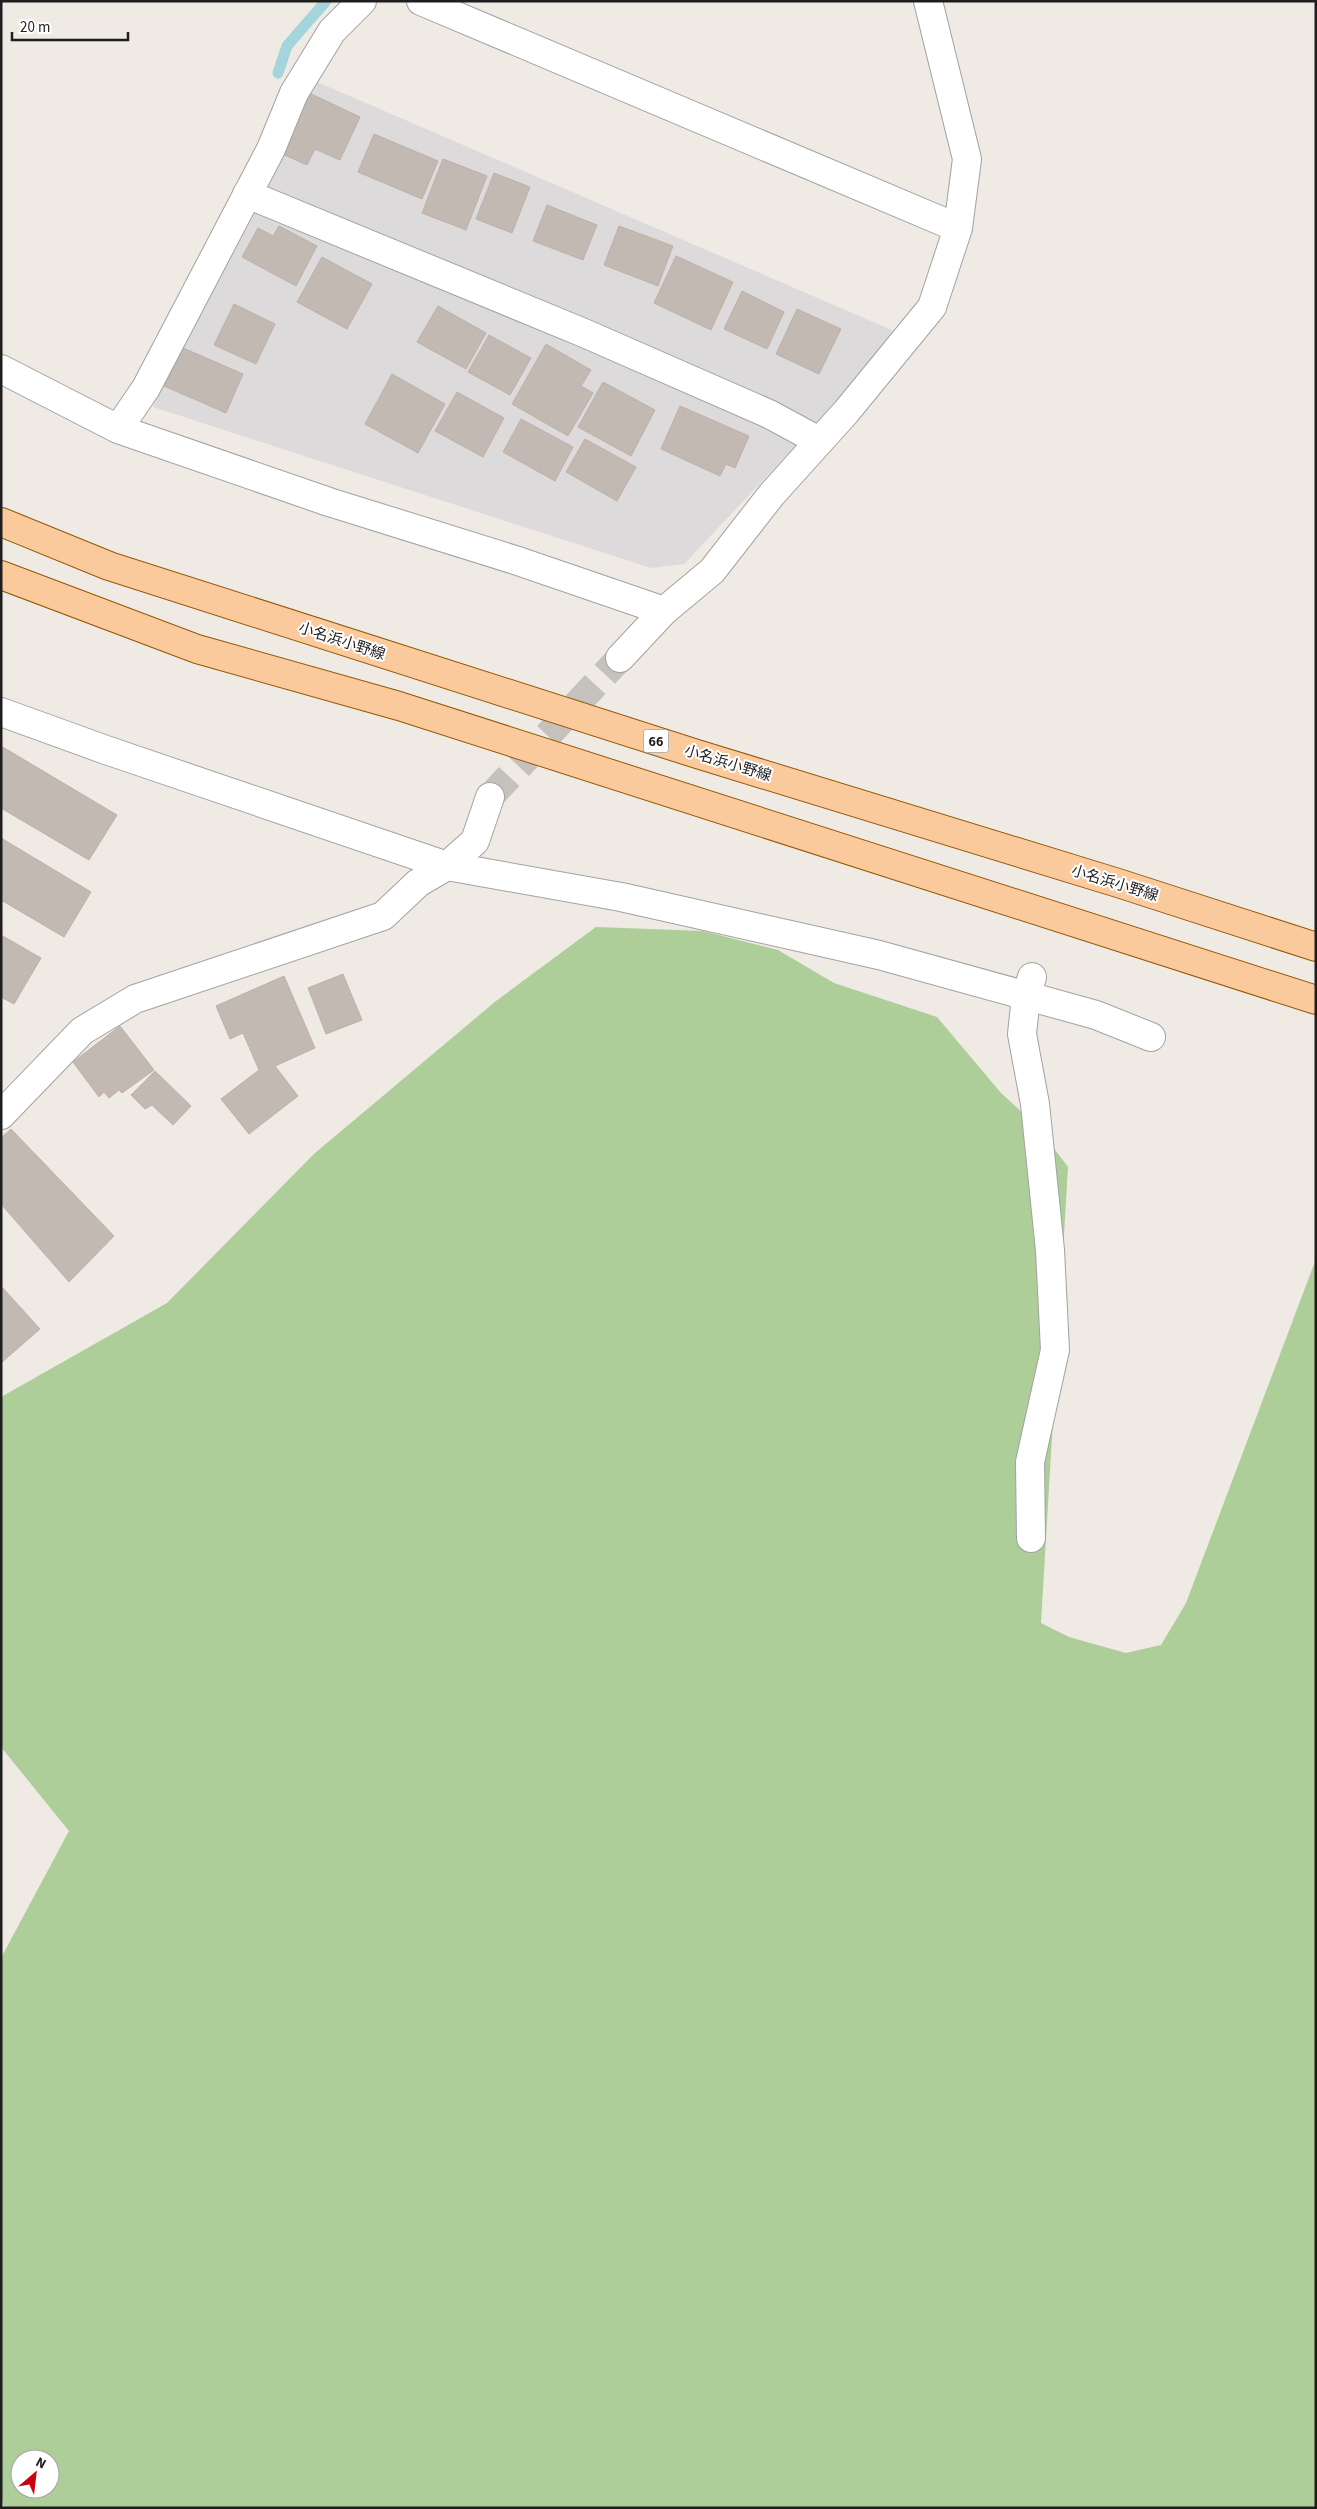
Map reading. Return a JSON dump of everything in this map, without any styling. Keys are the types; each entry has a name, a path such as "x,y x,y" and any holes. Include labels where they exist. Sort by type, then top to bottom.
{"main road":[{"name":"小名浜小野線","path":"1,522 109,566 697,754 1118,883 1316,947"},
{"path":"1,575 197,649 399,706 1316,1000"}],"street":[{"path":"118,429 146,388 271,149 294,93 332,31 362,1"},
{"path":"422,1 958,228"},
{"path":"620,658 664,611 712,571 772,494 932,307 958,228 967,159 928,1"},
{"path":"247,194 584,333 769,414 819,441"},
{"path":"1,369 118,429 329,502 515,560 664,611"},
{"path":"1,712 106,750 447,866 621,897 879,955 1029,986 1151,1037"},
{"path":"1,1115 82,1031 135,999 383,916 418,883 447,866 475,841 490,797"},
{"path":"1029,986 1022,1034 1035,1104 1050,1250 1055,1350 1030,1462 1031,1538"}],"shaded area":[{"path":"315,81 901,334 684,564 651,568 153,407"}],"green space":[{"path":"596,927 703,931 778,950 834,983 937,1017 1001,1093 1037,1126 1068,1167 1041,1623 1069,1637 1126,1653 1161,1645 1186,1603 1316,1259 1316,2508 4,2508 1,2496 1,1958 69,1831 1,1747 1,1397 167,1303 315,1153 496,1001"}],"building":[{"path":"307,92 360,117 340,160 315,149 307,165 280,153"},
{"path":"374,134 438,161 422,199 358,172"},
{"path":"443,159 487,176 466,230 422,213"},
{"path":"494,173 530,187 512,233 476,219"},
{"path":"547,205 597,225 583,260 533,241"},
{"path":"279,226 317,246 296,286 242,257 258,228 273,236"},
{"path":"619,226 673,246 658,286 604,265"},
{"path":"676,256 733,282 711,330 654,303"},
{"path":"322,257 372,284 347,329 297,302"},
{"path":"742,291 784,312 767,349 724,329"},
{"path":"234,304 275,324 256,364 214,345"},
{"path":"438,306 486,333 466,369 417,342"},
{"path":"797,309 841,329 819,374 776,354"},
{"path":"489,335 531,358 510,395 468,372"},
{"path":"546,344 591,370 581,386 593,393 568,436 512,404"},
{"path":"181,347 243,374 226,413 164,386"},
{"path":"392,374 445,404 418,453 365,424"},
{"path":"603,382 655,410 631,456 578,427"},
{"path":"457,392 504,418 483,457 435,431"},
{"path":"680,406 749,436 735,468 726,464 720,476 661,449"},
{"path":"521,419 573,447 555,481 503,452"},
{"path":"585,439 636,467 617,501 566,472"},
{"path":"1,746 117,815 89,860 1,808"},
{"path":"1,838 91,892 64,937 1,900"},
{"path":"1,935 41,958 14,1004 1,997"},
{"path":"343,974 362,1020 326,1034 308,988"},
{"path":"284,976 315,1048 275,1066 298,1096 249,1134 221,1099 259,1070 243,1033 230,1039 216,1006"},
{"path":"120,1026 154,1070 122,1093 119,1090 109,1098 104,1092 99,1097 73,1062"},
{"path":"155,1071 191,1106 173,1125 152,1105 145,1109 131,1095"},
{"path":"11,1129 114,1236 69,1282 1,1204 1,1138"},
{"path":"1,1286 40,1329 1,1363"}],"waterway":[{"path":"278,73 287,46 326,1"}],"tunnel":[{"path":"490,797 620,658"}]}
